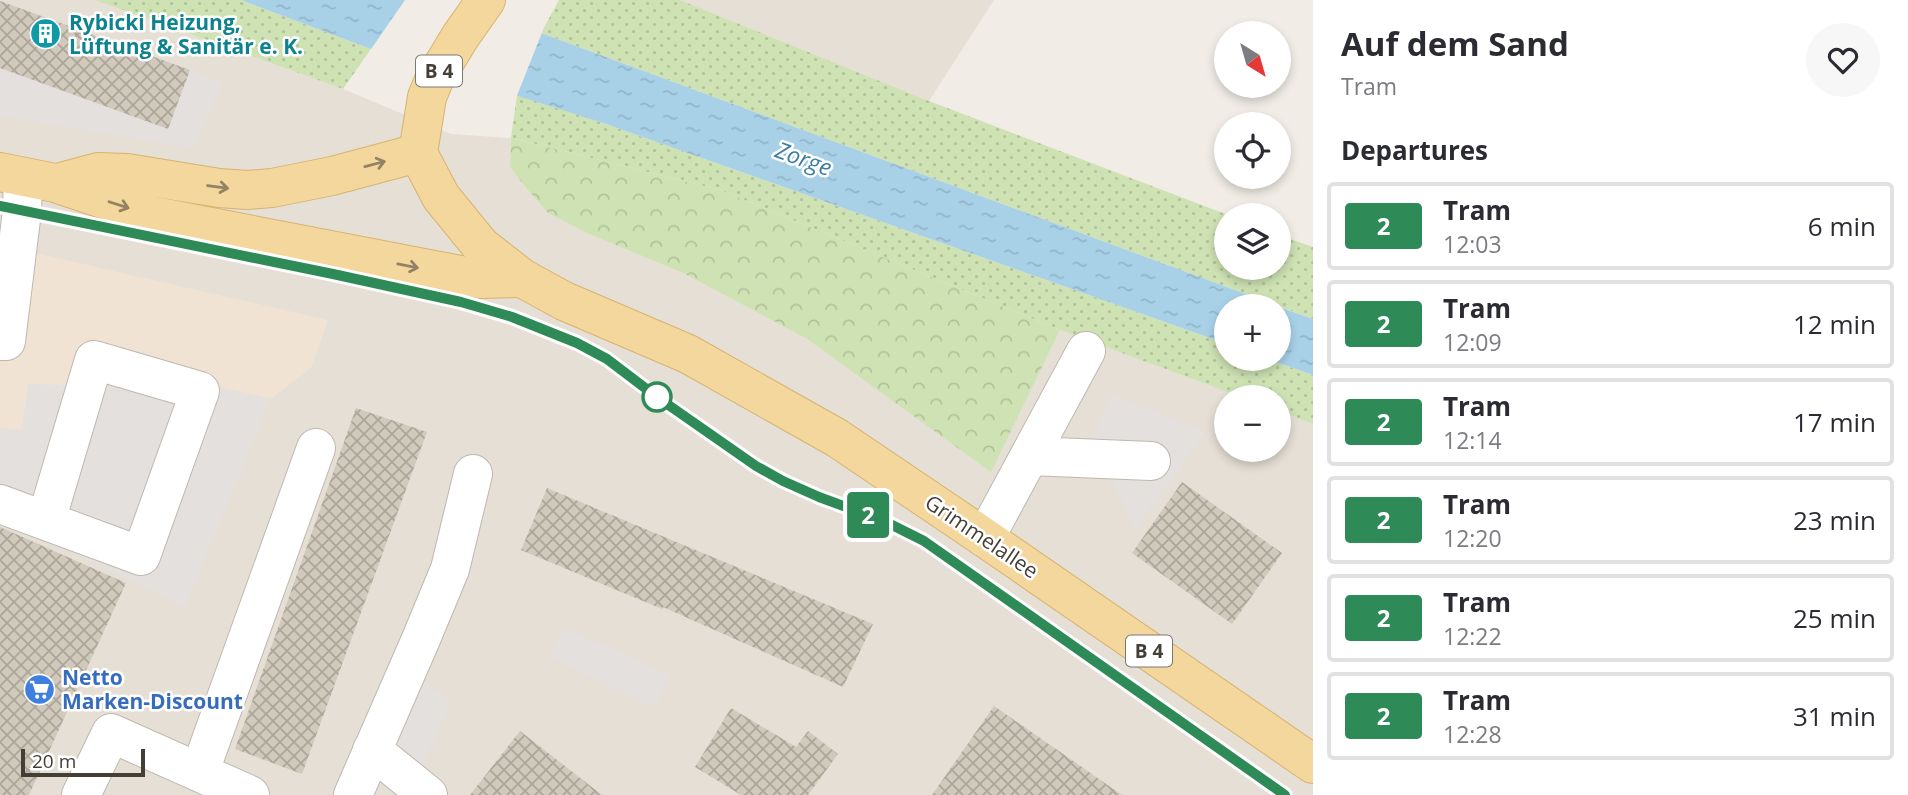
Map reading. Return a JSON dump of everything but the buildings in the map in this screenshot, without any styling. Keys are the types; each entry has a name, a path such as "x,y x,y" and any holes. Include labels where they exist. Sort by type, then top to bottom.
{"main road":[{"name":"B 4","path":"486,0 434,80 427,97 418,153 441,197 460,221 481,246 522,278"},
{"path":"26,177 98,172 127,173 247,190 332,176 418,153"},
{"path":"26,177 154,216 481,279 522,278"},
{"name":"Grimmelallee","path":"522,278 564,301 688,354 837,438 1313,764"}],"street":[{"path":"0,341 6,341 26,177"},
{"path":"985,538 1086,351"},
{"path":"0,504 46,521 142,556 200,391 93,360 46,521"},
{"path":"200,771 316,449"},
{"path":"1030,456 1151,461"},
{"path":"353,795 450,569 473,474"},
{"path":"81,795 111,733 250,795"},
{"path":"372,750 428,795"}],"shaded area":[{"path":"0,0 95,0 343,89 451,134 511,138 510,167 548,213 589,234 683,273 807,339 991,471 1060,330 1214,387 1214,462 1291,462 1291,416 1313,424 1313,795 0,795"},
{"path":"680,0 994,0 929,101"},
{"path":"0,68 168,129 190,70 222,84 195,148 0,116"},
{"path":"0,245 328,320 311,368 271,399 83,355 75,385 22,431 0,428"},
{"path":"83,355 271,399 185,607 0,518 0,428 22,430 28,384 75,385"},
{"path":"1112,395 1206,432 1135,530 1092,438"},
{"path":"563,627 670,675 655,708 550,656"},
{"path":"419,676 452,702 418,776 388,750"}],"green space":[{"path":"95,0 241,0 371,49 343,89"},
{"path":"559,0 680,0 929,101 1214,210 1214,280 1291,280 1291,239 1313,247 1313,319 1291,311 1291,294 1246,294 541,33"},
{"path":"517,95 1214,339 1214,371 1291,371 1291,367 1313,375 1313,424 1291,416 1291,385 1214,387 1060,330 720,190 511,138"},
{"path":"511,138 720,190 1060,330 991,472 807,339 683,273 589,234 548,213 510,167"}],"water":[{"name":"Zorge","path":"241,0 466,0 541,33 1246,294 1214,294 1214,339 606,124 371,49"},
{"path":"1291,311 1313,319 1313,375 1291,367"}],"pier":[{"path":"405,0 475,0 543,30 516,98 369,52"}],"tram line":[{"path":"0,206 461,302 512,317 577,343 607,359 756,466 783,481 884,521 924,541 1285,795"},
{"name":"2","path":"0,206 461,302 512,317 577,343 607,359 756,466 783,481 884,521 924,541 1285,795"}],"place":[{"name":"Rybicki Heizung, Lüftung & Sanitär e. K.","path":"46,34"},
{"name":"Netto Marken-Discount","path":"39,689"}]}
